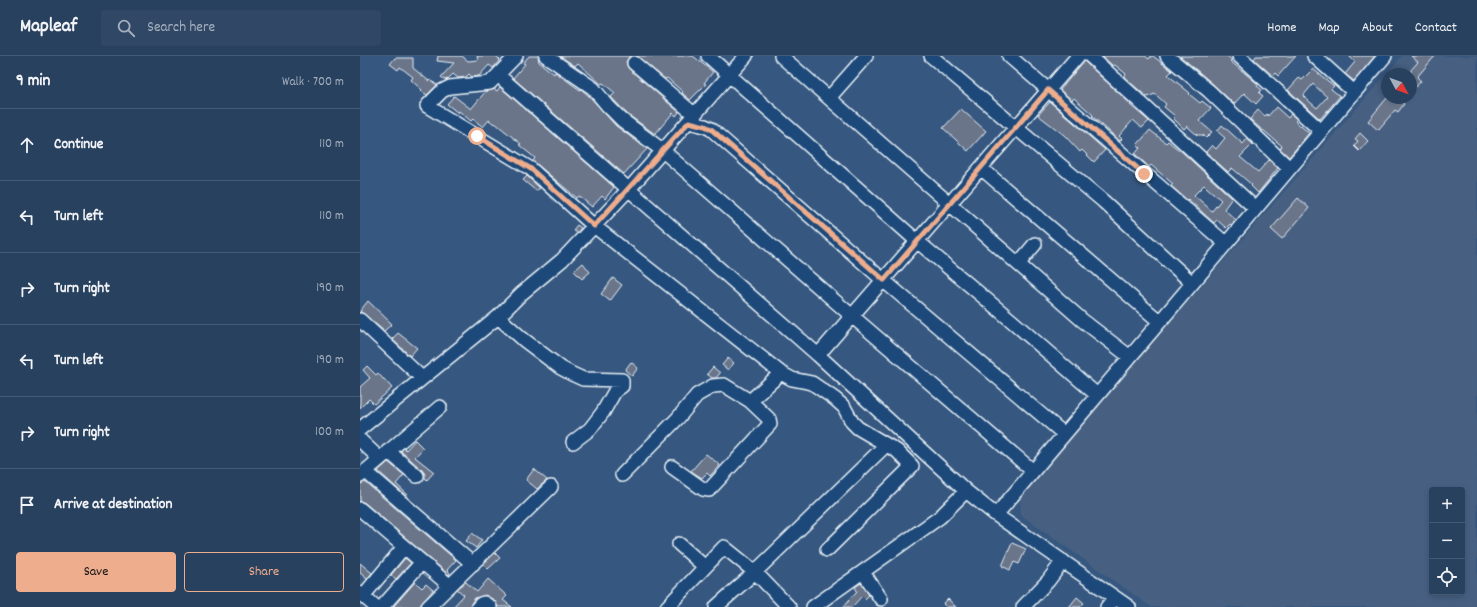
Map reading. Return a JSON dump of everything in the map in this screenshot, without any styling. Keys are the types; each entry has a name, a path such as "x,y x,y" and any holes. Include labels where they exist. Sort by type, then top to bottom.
{"street":[{"path":"516,56 494,80 486,84 450,87 442,91 427,106 531,169 594,226 781,373 792,379 812,383 835,399 844,407 852,422 858,428 892,448 912,466 827,550"},
{"path":"546,56 593,88 622,120 662,150 852,316 1033,471"},
{"path":"708,56 917,241 1097,395"},
{"path":"360,429 498,317 521,294 562,260 629,189 746,56"},
{"path":"782,56 1082,320 1130,357"},
{"path":"829,98 866,56"},
{"path":"931,56 1103,201 1192,283"},
{"path":"1009,56 1225,244"},
{"path":"818,355 1078,56"},
{"path":"1090,56 1255,208"},
{"path":"1167,56 1209,90 1289,168"},
{"path":"1239,56 1321,131"},
{"path":"1314,56 1354,92"},
{"path":"996,515 1385,56"},
{"path":"634,63 692,118 711,129 1064,434"},
{"path":"498,75 818,355 966,491 996,515 1063,561 1111,602 1128,607"},
{"path":"981,168 1159,322"},
{"path":"1019,263 1035,244"},
{"path":"498,317 524,340 561,368 572,374 583,379 622,380 622,386 615,392 604,412 590,429 573,442"},
{"path":"360,320 422,378"},
{"path":"750,401 781,373"},
{"path":"835,399 848,383"},
{"path":"622,475 678,418 697,395 713,386 724,385 750,401 769,419 770,424 709,490 706,491 672,467"},
{"path":"440,407 362,474 472,564"},
{"path":"360,440 417,476"},
{"path":"716,607 892,448 911,441"},
{"path":"428,607 551,487"},
{"path":"820,605 940,517 966,491"},
{"path":"360,509 450,586"},
{"path":"679,544 705,567"},
{"path":"376,607 362,594 404,547"},
{"path":"667,607 724,547 754,572 789,607"},
{"path":"1023,607 1048,581 1063,561"},
{"path":"382,607 422,562"},
{"path":"863,572 881,599"},
{"path":"478,607 484,603 490,607"}],"shaded area":[{"path":"1402,56 1477,56 1477,607 1151,607 1021,515 1020,495 1381,80 1381,104 1417,104 1417,68 1392,68"}],"building":[{"path":"438,56 462,56 468,61 478,60 477,56 496,56 500,60 493,68 489,65 479,76 472,77 469,74 466,77 458,78 453,74 445,80 441,77 454,63 437,61"},
{"path":"529,56 538,56 539,62 554,74 555,72 580,90 581,89 616,126 647,149 624,174 513,78 525,64 523,63"},
{"path":"560,56 630,56 626,62 629,69 679,112 676,116 673,113 655,134 627,114 611,97 615,93 603,83 601,84 578,63 575,66"},
{"path":"637,56 693,56 713,72 704,83 706,84 690,100 667,78 665,79"},
{"path":"1102,56 1145,56 1149,59 1153,56 1172,71 1168,75 1190,93 1189,94 1200,103 1202,101 1211,108 1199,121 1212,132 1206,138 1203,135 1197,135 1187,126 1184,129 1173,118 1175,116 1164,107 1166,104 1155,94 1147,97 1124,77 1126,74 1115,65 1113,66"},
{"path":"1180,56 1227,56 1232,60 1230,61 1258,84 1257,86 1262,90 1259,93 1263,96 1256,104 1244,93 1234,104"},
{"path":"1256,56 1296,56 1278,76 1275,73 1273,76 1254,59"},
{"path":"1349,56 1375,56 1354,81 1345,74 1355,62"},
{"path":"1411,56 1435,56 1417,77 1417,68 1413,68 1418,62"},
{"path":"395,58 413,58 413,68 429,81 430,80 437,85 427,95 411,80 413,77 400,67 398,70 390,64"},
{"path":"1084,61 1149,121 1142,128 1133,120 1119,136 1122,139 1120,141 1074,98 1072,100 1060,90"},
{"path":"1313,69 1334,86 1331,89 1340,96 1320,119 1288,90 1299,78 1302,80","holes":["1313,84 1327,97 1317,108 1303,96"]},
{"path":"1417,77 1421,81 1417,85"},
{"path":"500,87 614,187 605,199 602,196 592,207 579,196 577,198 533,161 535,158 519,145 521,144 495,123 494,124 489,120 483,127 473,119 471,121 459,111 458,113 447,104 454,96 471,109 485,92 494,89 497,91"},
{"path":"1050,102 1105,150 1094,162 1082,150 1080,152 1064,135 1038,115"},
{"path":"1382,104 1404,104 1398,112 1395,110 1378,130 1368,121"},
{"path":"1276,107 1288,118 1291,114 1297,119 1295,121 1309,133 1289,157 1280,149 1282,146 1250,119 1258,110 1265,116 1267,114 1268,116"},
{"path":"961,109 986,131 968,151 943,128"},
{"path":"1222,125 1243,144 1247,139 1253,144 1240,157 1258,172 1269,160 1278,168 1258,193 1251,186 1252,185 1232,168 1228,172 1206,152 1212,145 1216,149 1225,138 1217,131"},
{"path":"1150,130 1166,143 1168,141 1180,150 1232,198 1224,209 1236,220 1226,228 1217,220 1214,223 1188,199 1187,200 1171,186 1173,184 1151,165 1149,167 1135,154 1140,148 1137,145","holes":["1204,185 1221,200 1212,211 1194,195"]},
{"path":"1360,133 1368,141 1359,151 1354,146 1358,141 1355,139"},
{"path":"527,176 540,188 536,191 523,180"},
{"path":"1298,198 1309,208 1282,239 1271,229"},
{"path":"577,225 581,228 577,233 573,230"},
{"path":"583,263 590,272 582,279 574,271"},
{"path":"613,278 622,285 610,301 601,294"},
{"path":"368,301 392,324 384,331 360,311"},
{"path":"398,333 417,348 410,356 392,339"},
{"path":"728,358 734,363 728,370 722,365"},
{"path":"631,362 638,368 632,376 625,370"},
{"path":"367,366 376,375 378,373 392,388 374,404 369,399 360,408 360,387 370,378 363,370"},
{"path":"713,367 720,373 716,378 712,378 707,374"},
{"path":"415,440 423,448 415,457 434,472 427,480 422,470 401,451 404,448 406,450"},
{"path":"706,454 720,465 710,476 707,473 702,478 691,471"},
{"path":"388,462 404,475 396,484 408,495 407,497 378,471"},
{"path":"534,469 547,480 537,489 526,480"},
{"path":"365,482 456,560 447,570 450,573 449,575 365,503 360,501 360,484"},
{"path":"472,533 482,540 476,548 466,541"},
{"path":"1012,543 1026,549 1019,564 1014,562 1010,570 1002,566"},
{"path":"495,553 500,558 488,569 483,564"},
{"path":"405,558 411,563 396,579 391,575"},
{"path":"360,563 372,573 367,579 360,573"},
{"path":"488,579 507,596 503,600 512,607 498,607 494,600 485,595 475,598 470,607 453,607 464,595 457,589 466,582 477,592"},
{"path":"415,582 422,588 426,584 433,590 419,607 393,607"},
{"path":"861,583 869,595 865,599 862,596 852,607 843,607 857,591 855,587"},
{"path":"1077,597 1084,603 1080,607 1069,607"},
{"path":"948,599 956,607 947,607 943,604"}],"route":[{"path":"477,136 531,169 594,226 689,122 697,123 711,129 884,280 1048,90 1144,174"}]}
